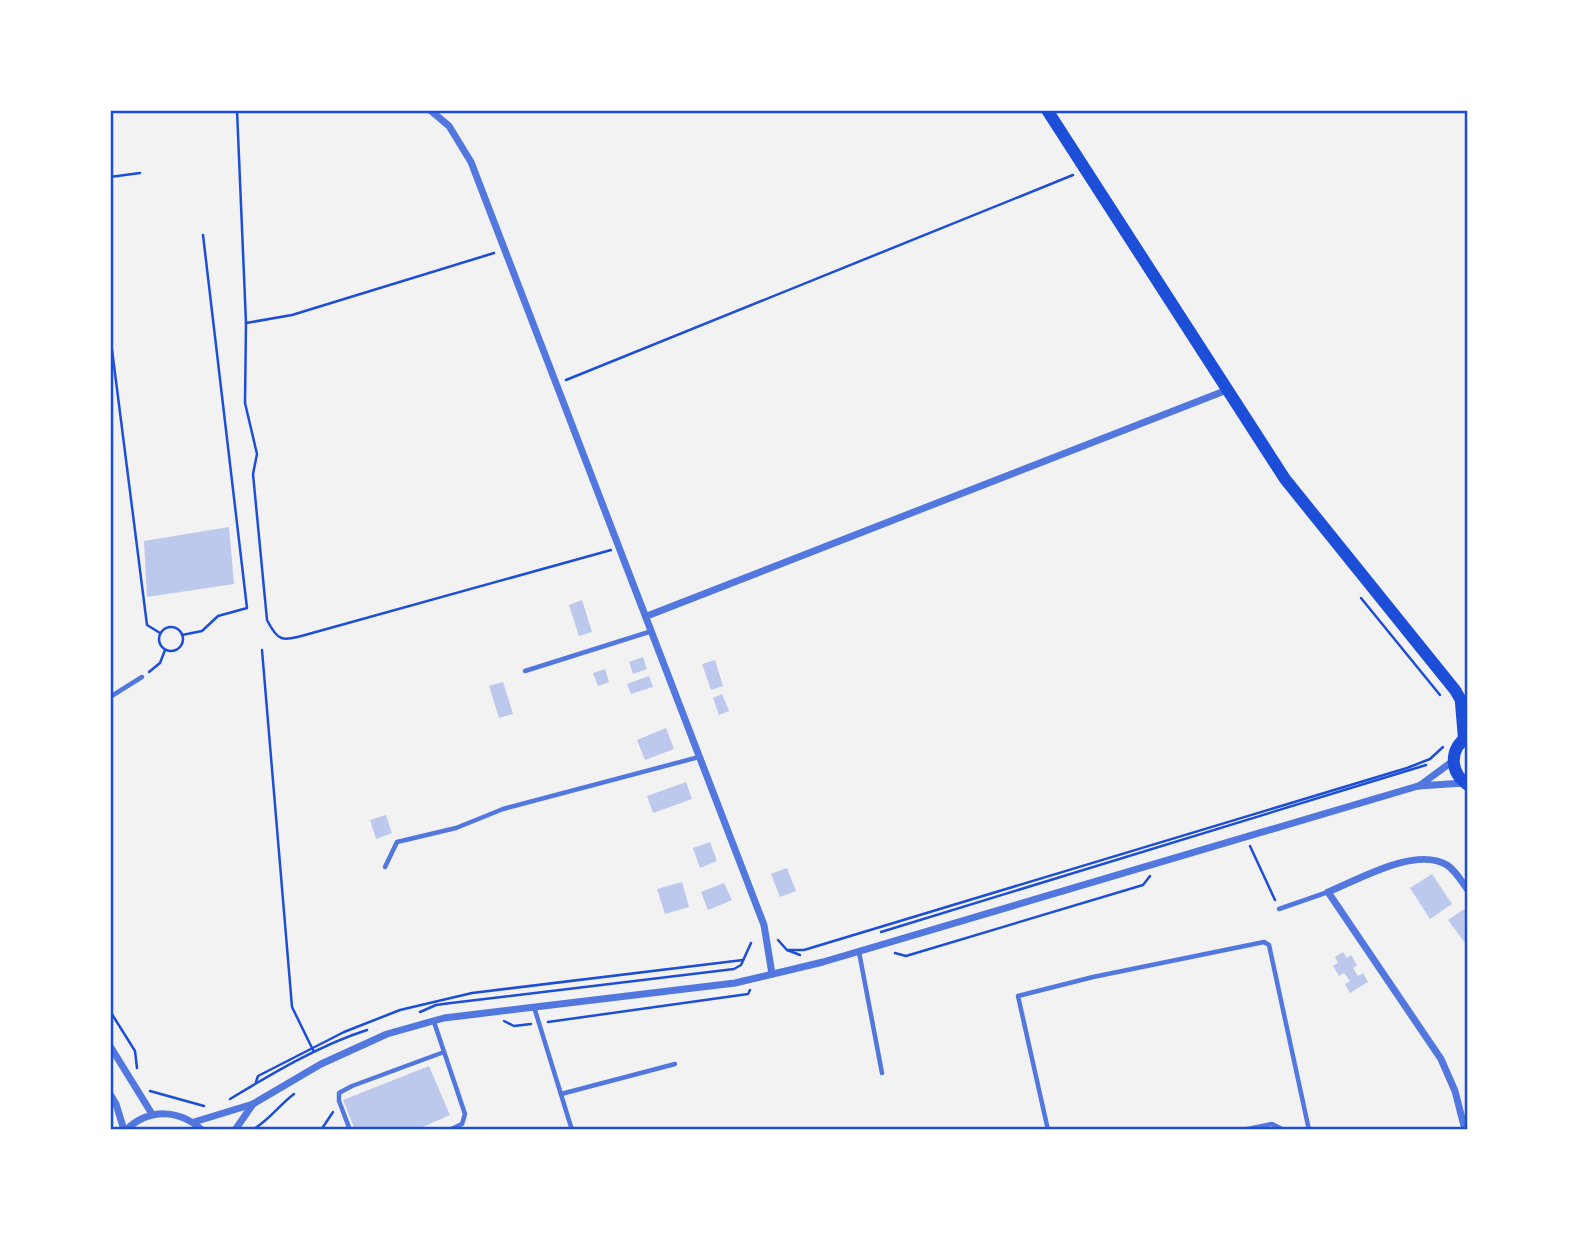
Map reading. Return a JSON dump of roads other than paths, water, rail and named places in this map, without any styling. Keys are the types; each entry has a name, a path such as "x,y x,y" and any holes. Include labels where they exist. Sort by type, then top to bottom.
{"main road":[{"path":"1047,110 1286,479 1468,712"},
{"path":"1460,699 1466,737 1450,755 1458,777 1466,784"}],"street":[{"path":"430,110 449,126 471,162 764,925 772,974"},
{"path":"647,616 1227,390"},
{"path":"1418,786 1450,755"},
{"path":"194,1122 253,1104 321,1064 387,1034 433,1021 734,983 859,951 1418,786 1466,784"},
{"path":"1465,1130 1455,1091 1441,1059 1328,892 1406,860 1433,859 1449,866 1468,890"},
{"path":"110,1046 152,1114"},
{"path":"110,1094 125,1130 152,1114 174,1114 194,1122 202,1130"},
{"path":"235,1130 253,1104"}],"lane":[{"path":"525,671 653,631"},
{"path":"110,697 142,677"},
{"path":"385,867 397,842 456,828 503,808 700,757"},
{"path":"1279,909 1328,892"},
{"path":"1048,1130 1018,996 1093,977 1264,942 1269,945 1309,1130"},
{"path":"859,951 882,1073"},
{"path":"534,1007 572,1130"},
{"path":"433,1021 465,1114 462,1124 449,1130"},
{"path":"351,1130 338,1101 338,1093 444,1052"},
{"path":"561,1094 675,1064"},
{"path":"1243,1130 1272,1124 1284,1130"}]}
